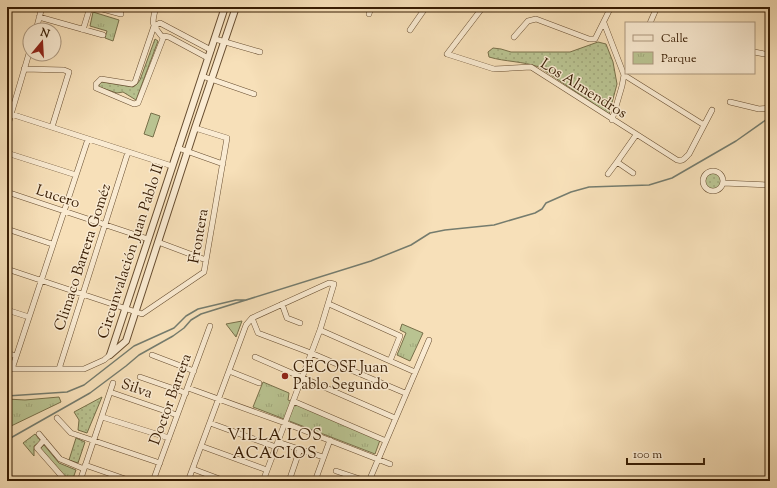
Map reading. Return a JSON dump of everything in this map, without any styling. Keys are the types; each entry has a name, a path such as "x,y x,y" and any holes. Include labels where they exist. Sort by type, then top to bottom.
{"street":[{"path":"38,22 42,7"},
{"path":"83,30 90,7"},
{"path":"95,7 121,14"},
{"path":"156,7 152,21 154,27 163,38"},
{"name":"Circunvalación Juan Pablo II","path":"110,355 126,341 130,310 148,238 225,7"},
{"name":"Circunvalación Juan Pablo II","path":"110,355 158,242 236,7"},
{"path":"369,14 371,7"},
{"path":"410,30 426,7"},
{"name":"Los Almendros","path":"483,7 447,54 494,69 532,67 612,120 680,161 689,154 704,125"},
{"path":"514,37 528,21 536,19 593,40 604,23 611,7"},
{"path":"650,22 657,7"},
{"path":"40,17 103,35"},
{"path":"163,38 140,99 136,104 96,88 96,84 101,79 132,84 135,82 156,24 160,23 211,50"},
{"path":"604,23 624,75 612,120"},
{"path":"163,38 166,36 169,37 208,58"},
{"path":"215,39 260,52"},
{"path":"755,52 770,55"},
{"path":"7,128 26,62"},
{"path":"24,69 64,70 68,71 69,73 52,127"},
{"path":"624,75 704,125 712,110"},
{"path":"202,76 254,94"},
{"path":"730,102 759,109 770,108"},
{"path":"11,114 172,166"},
{"name":"Frontera","path":"130,310 142,314 204,272 228,138 195,128"},
{"path":"608,174 636,135"},
{"path":"88,139 16,356 10,369 84,369 104,360 110,355"},
{"path":"178,148 223,164"},
{"name":"Climaco Barrera Goméz","path":"59,369 128,152"},
{"path":"7,153 76,175"},
{"path":"617,162 633,173"},
{"path":"714,170 722,176 723,183 718,190 709,191 704,187 702,179 706,173 714,170"},
{"path":"723,183 770,185"},
{"name":"Lucero","path":"7,192 148,238"},
{"path":"7,229 52,244"},
{"path":"158,242 206,260"},
{"path":"7,269 130,310"},
{"path":"188,481 246,325 252,318 282,304 329,283 334,284 320,330 263,481"},
{"path":"282,304 287,318 300,323"},
{"path":"328,304 400,336 390,361"},
{"path":"7,310 29,317"},
{"path":"252,318 258,334 311,353 405,393"},
{"name":"Doctor Barrera","path":"154,481 210,326"},
{"path":"320,330 415,372"},
{"path":"336,471 367,481 379,459 405,393 429,340"},
{"path":"7,353 16,356"},
{"path":"152,355 194,371"},
{"path":"255,357 395,418"},
{"path":"229,371 259,383"},
{"path":"140,377 219,399 390,464"},
{"path":"80,481 113,383"},
{"name":"Silva","path":"110,392 178,415"},
{"path":"293,401 386,441"},
{"path":"102,416 169,438"},
{"path":"58,418 71,433 160,463"},
{"path":"210,423 323,457"},
{"path":"39,434 60,459 131,481"},
{"path":"44,440 37,446 37,448 66,481"},
{"path":"315,481 330,440"},
{"path":"201,446 267,470"},
{"path":"288,481 300,449"},
{"path":"192,469 225,481"}],"green space":[{"path":"93,12 119,20 113,41 105,38 107,31 90,26"},
{"path":"155,39 158,41 136,100 123,92 117,93 99,87 99,84 102,82 133,87 137,84 140,80"},
{"path":"598,42 606,44 613,62 617,84 609,114 539,67 489,57 488,52 493,48 511,52 570,52"},
{"path":"151,113 160,116 153,137 144,134"},
{"path":"713,172 719,175 722,181 719,187 713,190 707,187 704,181 707,175"},
{"path":"242,321 236,337 226,324"},
{"path":"402,324 423,333 410,361 397,355 406,333 400,330"},
{"path":"263,382 289,393 288,400 380,440 375,454 253,407"},
{"path":"59,397 61,402 9,427 7,426 7,399 25,400"},
{"path":"102,397 87,433 78,430 79,420 74,412"},
{"path":"35,434 41,441 34,446 34,456 23,443"},
{"path":"76,438 85,442 78,463 69,460"},
{"path":"44,445 59,463 76,470 72,481 69,481 40,449"}],"waterway":[{"path":"7,440 90,393 139,355 173,336 184,328 191,320 201,314 371,261 411,245 430,233 494,225 535,213 542,209 546,203 571,192 589,187 649,185 672,178 736,141 770,117"},
{"path":"7,396 67,392 84,385 134,346 174,328 186,316 198,309 236,300 247,300"}],"place":[{"name":"CECOSF Juan Pablo Segundo","path":"285,376"}],"district":[{"name":"VILLA LOS ACACIOS","path":"275,443"}]}
